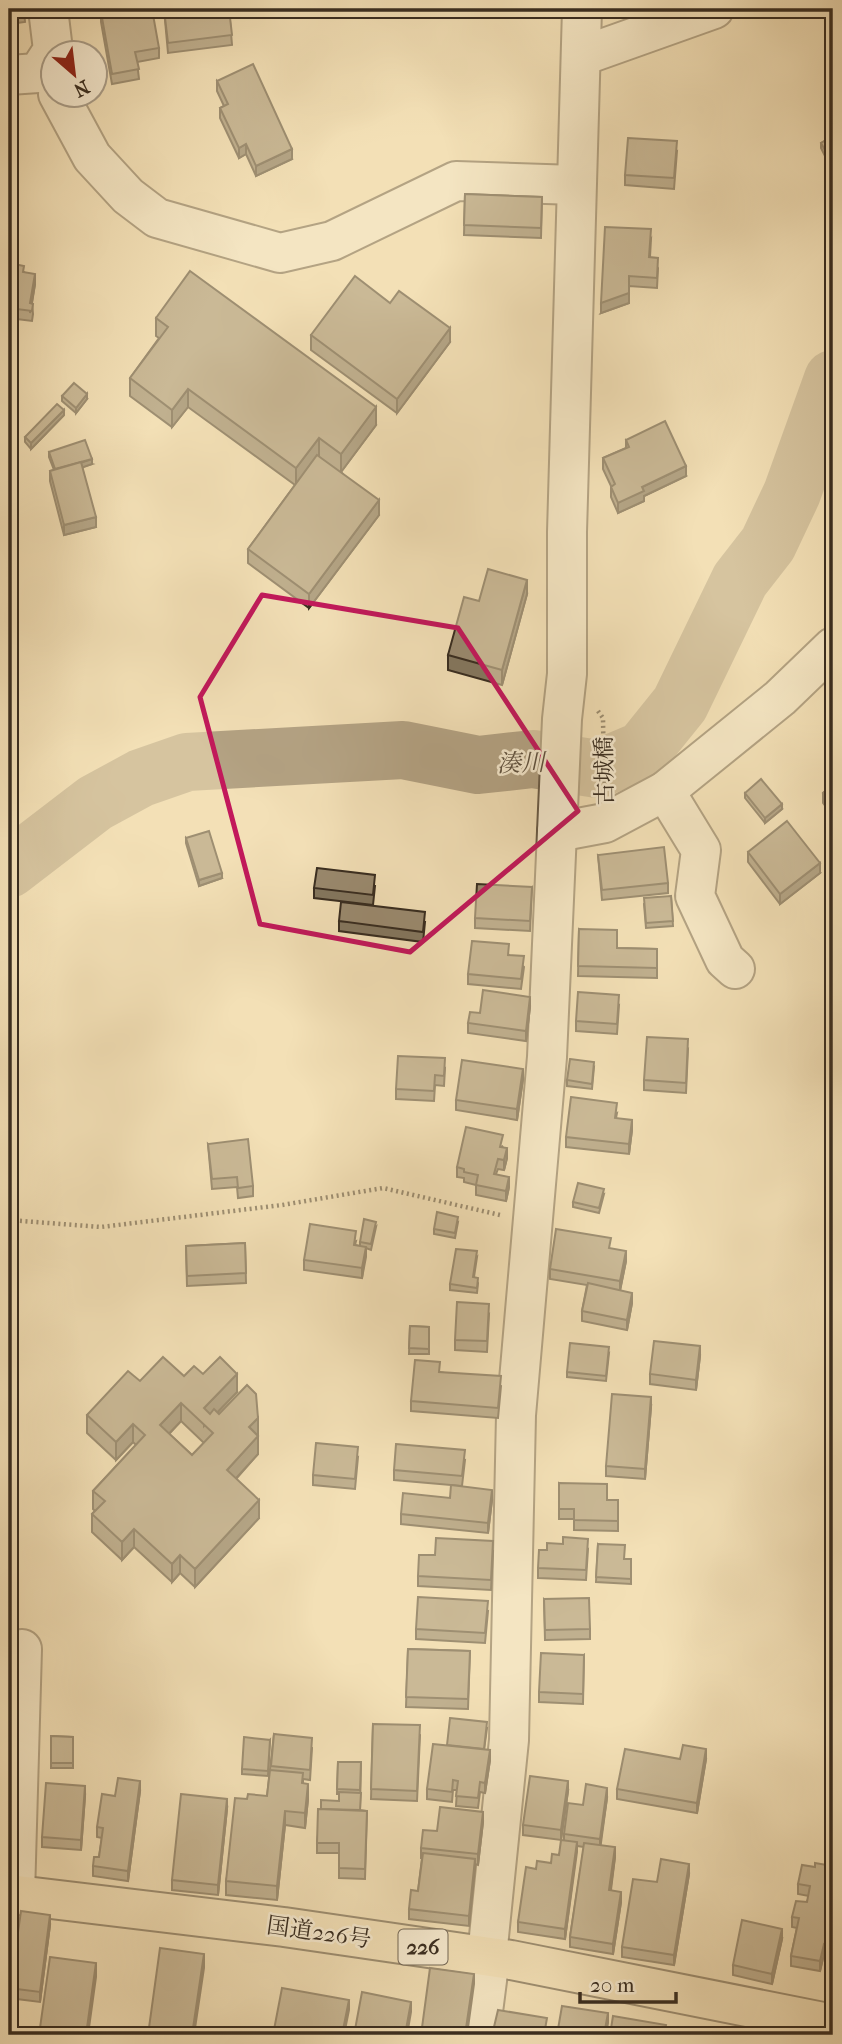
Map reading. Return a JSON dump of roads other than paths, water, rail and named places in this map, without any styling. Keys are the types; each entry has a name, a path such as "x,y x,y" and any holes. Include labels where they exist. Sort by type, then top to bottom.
{"highway":[{"name":"国道226号","path":"12,1894 284,1927 489,1957 833,2024"}],"street":[{"path":"48,9 52,38"},
{"name":"古城橋","path":"480,2035 509,1740 516,1415 547,1057 562,719 568,674 567,532 582,9"},
{"path":"582,56 714,9"},
{"path":"57,108 92,157 128,196 157,218 281,253 332,241 456,181 576,186"},
{"path":"558,820 605,823 665,791 780,698 833,646"},
{"path":"665,791 701,850 695,895 725,960 735,969"},
{"path":"12,1894 22,1649"}],"waterway":[{"name":"湊川","path":"9,869 95,803 141,778 187,762 403,750 478,765 533,759 598,769 643,750 680,704 740,580 768,544 792,493 833,379"}]}
